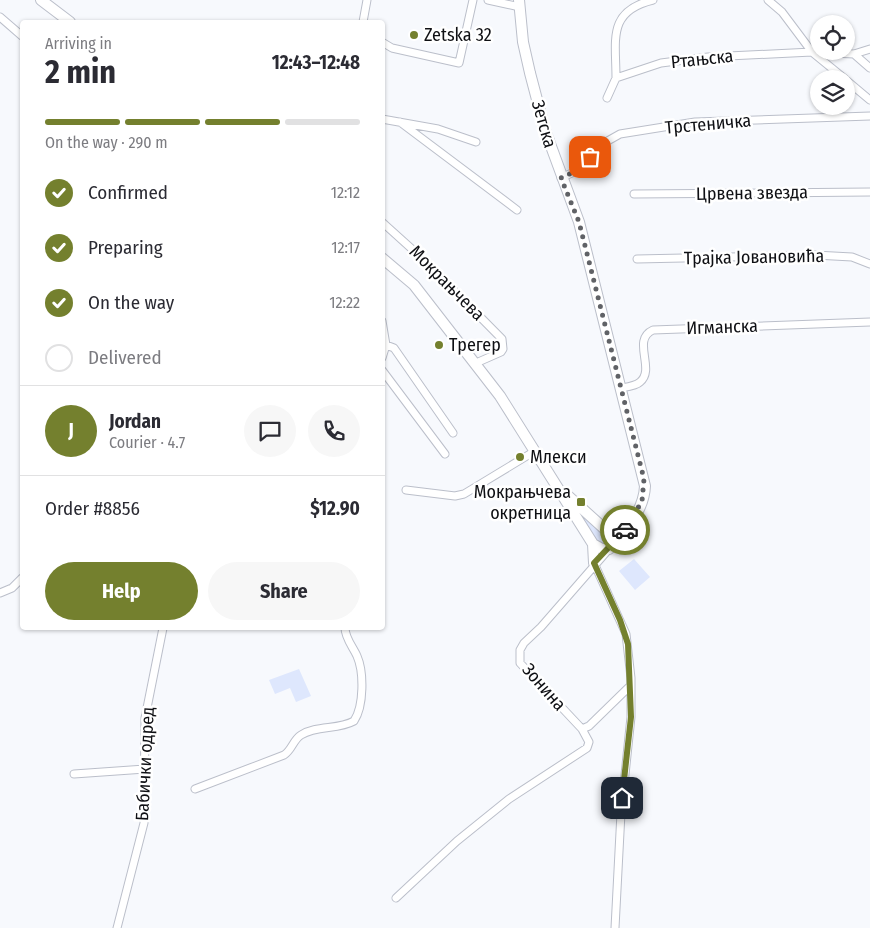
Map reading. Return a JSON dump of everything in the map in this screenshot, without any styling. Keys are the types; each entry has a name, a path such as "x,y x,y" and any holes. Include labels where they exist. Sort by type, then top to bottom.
{"street":[{"path":"41,0 67,20"},
{"path":"362,20 366,0"},
{"path":"385,44 392,48 459,63 473,0"},
{"name":"Зетска","path":"488,0 520,3 523,42 530,73 561,178 579,222 645,486 642,501 633,519 610,548"},
{"path":"607,98 616,78 617,24 628,10 653,0"},
{"path":"768,0 782,12 810,49"},
{"path":"0,17 20,34"},
{"name":"Ртањска","path":"855,54 870,50"},
{"name":"Ртањска","path":"616,78 661,63 699,58 810,52"},
{"path":"855,55 870,68"},
{"path":"822,60 835,70"},
{"path":"855,87 870,100"},
{"name":"Трстеничка","path":"561,178 576,171 604,143 620,134 695,122 870,116"},
{"path":"385,120 438,129 476,142"},
{"path":"400,122 518,210"},
{"name":"Црвена звезда","path":"634,194 870,192"},
{"name":"Мокрањчева","path":"385,225 423,259 502,339 504,349 501,352 476,363"},
{"name":"Трајка Јовановића","path":"638,259 815,255 852,257 870,264"},
{"name":"Мокрањчева","path":"385,261 414,285 476,363 500,396 593,544"},
{"name":"Игманска","path":"621,388 638,384 644,378 646,370 643,341 648,332 653,330 870,322"},
{"path":"385,338 385,348"},
{"path":"386,344 394,348 453,433"},
{"path":"385,374 444,454"},
{"path":"406,490 455,496 464,494 535,451"},
{"name":"Мокрањчева","path":"559,488 603,526 610,535 610,548"},
{"path":"603,526 616,528 633,519"},
{"path":"593,544 599,548 610,548"},
{"path":"593,544 594,563 626,634 631,678 629,687 631,717 621,814 615,928"},
{"name":"Зонина","path":"582,729 520,663 519,656 524,643 541,627 594,563 610,548"},
{"path":"0,593 12,588 20,580"},
{"name":"Бабички одред","path":"118,928 144,823 145,718 163,630"},
{"path":"195,788 284,755 290,751 296,739 306,732 354,721 363,681 358,658 345,630"},
{"path":"396,898 457,841 509,799 587,748 589,742 582,729 589,726 629,687"},
{"path":"74,774 146,769"}],"shaded area":[{"path":"576,508 605,533 607,542 603,544 597,542"},
{"path":"634,559 650,577 635,590 619,571"},
{"path":"299,669 311,696 296,702 290,688 275,694 269,680"}],"way so far":[{"path":"590,157 576,171 561,178 579,222 642,468 645,493 640,508 625,530"}],"place":[{"name":"Zetska 32","path":"414,35"},
{"name":"Трегер","path":"439,345"},
{"name":"Млекси","path":"520,457"},
{"name":"Мокрањчева окретница","path":"581,502"}],"route":[{"path":"622,798 631,717 629,687 631,678 628,644 626,634 602,577 594,563 625,530"}]}
